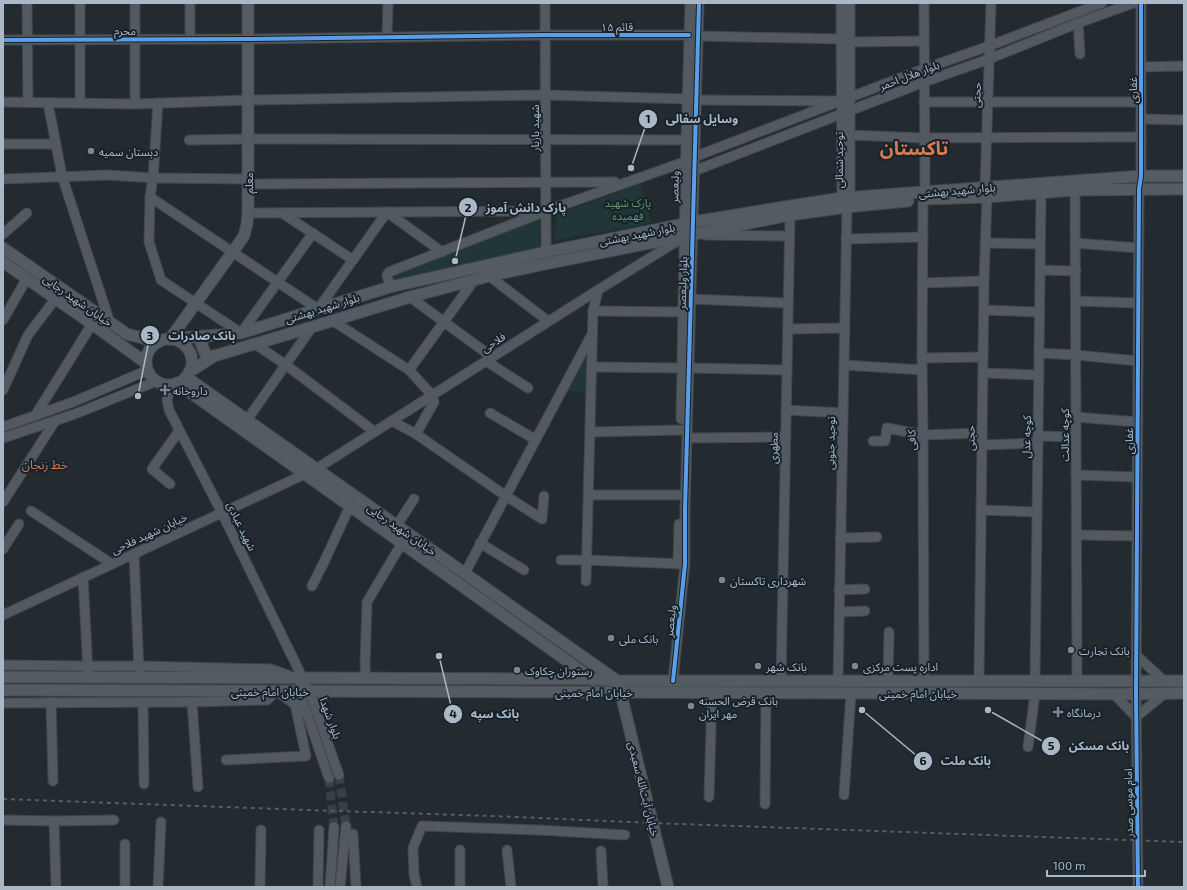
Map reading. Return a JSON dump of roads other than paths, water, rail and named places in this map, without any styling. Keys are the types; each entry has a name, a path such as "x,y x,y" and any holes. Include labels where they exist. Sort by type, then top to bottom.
{"main road":[{"name":"معلم","path":"170,339 244,236 247,224 248,3"},
{"name":"بلوار شهید بهشتی","path":"170,339 241,333 390,287 546,252 689,223 846,201 986,192 1142,176 1184,176"},
{"name":"بلوار شهید بهشتی","path":"986,192 1041,193 1075,190 1184,189"},
{"name":"بلوار شهید بهشتی","path":"181,379 214,356 475,279 790,216 846,201"},
{"name":"خیابان شهید رجایی","path":"3,248 128,334 158,342"},
{"name":"خیابان شهید رجایی","path":"3,262 92,324 147,367"},
{"path":"205,336 201,343 202,348 208,356 214,356"},
{"path":"170,339 184,344 189,350 192,365 181,379 163,384 152,376 147,367 147,357 149,351 158,342 170,339"},
{"name":"خیابان شهید رجایی","path":"181,379 247,420 397,525 619,686"},
{"name":"خیابان شهید رجایی","path":"181,379 305,474 593,679"},
{"name":"خیابان امام خمینی","path":"562,679 568,676 571,669 566,660"},
{"name":"خیابان امام خمینی","path":"3,677 88,672 139,678 593,679 619,686 712,692 1035,694 1184,693"},
{"path":"451,691 453,679"},
{"path":"485,679 486,691"},
{"path":"593,679 602,692"},
{"name":"خیابان امام خمینی","path":"3,690 602,692 619,686 673,681 1184,681"},
{"name":"خیابان آیت‌الله سعیدی","path":"619,686 668,887"}],"street":[{"path":"27,3 28,102"},
{"path":"80,3 80,102"},
{"path":"135,3 135,104"},
{"path":"190,3 190,39"},
{"path":"388,3 388,37"},
{"name":"شهید بازیار","path":"545,3 546,252"},
{"name":"ولیعصر","path":"689,223 690,159 686,140 692,99 694,36 690,3"},
{"path":"694,36 699,3"},
{"name":"توحید شمالی","path":"841,3 841,39 846,99"},
{"name":"توحید شمالی","path":"846,201 846,99 850,42 850,3"},
{"path":"924,3 924,69"},
{"name":"حجتی","path":"978,680 990,3"},
{"name":"بلوار هلال احمر","path":"390,287 387,275 388,273 546,211 690,159 924,69 1102,3"},
{"name":"بلوار هلال احمر","path":"694,171 1133,3"},
{"name":"غفاری","path":"1136,694 1139,189 1142,176 1141,3"},
{"path":"1078,23 1080,54"},
{"name":"قائم ۱۵","path":"388,37 545,35 841,39"},
{"name":"محرم","path":"3,40 388,37"},
{"path":"850,42 924,41"},
{"path":"1141,67 1184,66"},
{"name":"کافی","path":"924,69 922,283 924,680"},
{"path":"3,102 135,104 248,100 545,96 692,99 846,99"},
{"name":"بلوار ولیعصر","path":"681,564 685,509 687,438 685,368 690,300 689,223 694,171 690,159 692,99"},
{"path":"924,102 1141,102"},
{"path":"48,103 62,176 110,323"},
{"path":"158,103 153,178 150,197 149,242 161,280 241,333 313,233"},
{"name":"توحید شمالی","path":"846,112 850,135 846,201"},
{"path":"1141,119 1184,120"},
{"path":"850,135 924,138 1141,138"},
{"path":"189,140 686,140"},
{"path":"3,144 56,144"},
{"path":"3,179 108,175 248,181 615,182"},
{"name":"کوچه عدالت","path":"1075,190 1077,681"},
{"name":"کوچه عدل","path":"1035,681 1041,193"},
{"path":"150,197 318,310 387,212"},
{"name":"توحید جنوبی","path":"838,680 846,201"},
{"path":"248,213 546,211"},
{"path":"387,212 442,252"},
{"path":"3,234 27,213"},
{"path":"282,213 353,260"},
{"name":"مطهری","path":"781,681 790,216"},
{"path":"689,236 789,236"},
{"name":"ولیعصر","path":"673,681 681,564 679,495 685,368 683,312 689,236"},
{"name":"فلاحی","path":"316,469 548,321 689,236"},
{"path":"846,239 923,238"},
{"path":"985,242 1040,244"},
{"path":"1076,243 1139,248"},
{"path":"1040,270 1076,271"},
{"path":"490,276 548,321"},
{"path":"3,320 27,278"},
{"path":"409,370 475,279"},
{"path":"922,283 984,281"},
{"path":"586,581 593,311 598,290"},
{"path":"410,297 528,388"},
{"path":"3,390 28,335 56,298"},
{"path":"690,300 788,303"},
{"path":"1076,301 1138,303"},
{"path":"984,310 1039,312"},
{"path":"593,311 683,312"},
{"path":"333,320 409,370 432,395 434,402 416,434"},
{"path":"35,416 92,324"},
{"path":"247,420 312,327"},
{"path":"788,329 844,328"},
{"path":"465,573 593,333"},
{"path":"255,344 286,365 375,432"},
{"path":"1039,353 1138,361"},
{"path":"922,358 983,357"},
{"path":"844,365 922,370"},
{"path":"3,427 73,402 147,367"},
{"path":"592,367 787,370"},
{"path":"983,373 1039,376"},
{"name":"شهید عبادی","path":"181,379 167,400 169,410 222,513 299,678"},
{"path":"3,438 75,414 157,381"},
{"path":"73,402 75,414"},
{"path":"786,410 843,413"},
{"path":"490,413 536,440"},
{"path":"1076,417 1138,422"},
{"path":"3,502 56,421"},
{"path":"392,421 416,434 542,519 544,496"},
{"path":"873,441 885,441 887,428 923,435 982,433"},
{"path":"590,432 681,430"},
{"path":"170,484 152,468 179,431"},
{"path":"687,438 786,437"},
{"path":"982,445 1076,437"},
{"name":"خیابان شهید فلاحی","path":"3,615 305,474"},
{"path":"1076,475 1137,477"},
{"path":"589,495 679,495"},
{"path":"397,525 414,499"},
{"path":"312,586 350,506"},
{"path":"981,510 1037,512"},
{"path":"32,511 112,564"},
{"path":"3,549 19,524"},
{"path":"1077,535 1137,536"},
{"path":"840,538 877,537"},
{"path":"366,678 367,602 402,543"},
{"path":"480,543 524,570"},
{"path":"134,554 139,678"},
{"path":"560,560 681,564"},
{"path":"83,577 88,672"},
{"path":"839,590 865,589"},
{"path":"839,612 866,611"},
{"path":"888,680 889,632"},
{"path":"1136,655 1163,680"},
{"path":"3,665 88,672 139,666 271,669 299,678 304,691"},
{"path":"3,703 267,700 276,691 306,712"},
{"name":"بلوار شهدا","path":"304,691 316,711 339,776"},
{"name":"بلوار شهدا","path":"304,691 306,712 328,778"},
{"path":"316,711 327,691"},
{"path":"709,797 712,692"},
{"path":"765,804 766,692"},
{"path":"844,795 851,693"},
{"path":"1028,747 1035,694"},
{"path":"1114,694 1136,717 1164,694"},
{"name":"امام موسی صدر","path":"1136,694 1138,887"},
{"path":"51,702 54,781"},
{"path":"143,702 144,784"},
{"path":"192,702 198,787"},
{"path":"226,760 306,756 295,704"},
{"path":"3,820 114,820"},
{"path":"54,821 56,887"},
{"path":"158,887 160,822"},
{"path":"340,887 346,826"},
{"path":"417,887 414,875 413,848 422,826 625,835"},
{"path":"330,887 334,827"},
{"path":"260,887 261,830"},
{"path":"318,887 319,830"},
{"path":"353,834 356,887"},
{"path":"125,844 125,887"},
{"path":"460,850 460,887"},
{"path":"507,850 511,887"},
{"path":"600,851 603,887"}],"tunnel":[{"path":"339,775 346,826"},
{"path":"329,778 334,827"}],"railway":[{"path":"3,799 1184,842"}],"place":[{"name":"دبستان سمیه","path":"91,151"},
{"name":"وسایل سفالی","path":"631,168"},
{"name":"پارک دانش آموز","path":"455,261"},
{"name":"داروخانه","path":"165,390"},
{"name":"بانک صادرات","path":"138,396"},
{"name":"شهرداری تاکستان","path":"722,580"},
{"name":"بانک ملی","path":"611,638"},
{"name":"بانک تجارت","path":"1071,650"},
{"name":"بانک سپه","path":"439,656"},
{"name":"بانک شهر","path":"758,666"},
{"name":"اداره پست مرکزی","path":"855,666"},
{"name":"رستوران چکاوک","path":"517,670"},
{"name":"بانک قرض الحسنه مهر ایران","path":"691,706"},
{"name":"بانک ملت","path":"862,710"},
{"name":"بانک مسکن","path":"988,710"},
{"name":"درمانگاه","path":"1058,712"}],"district":[{"name":"تاکستان","path":"914,147"},
{"name":"خط زنجان","path":"45,464"}],"park label":[{"name":"پارک شهید فهمیده","path":"628,208"}]}
